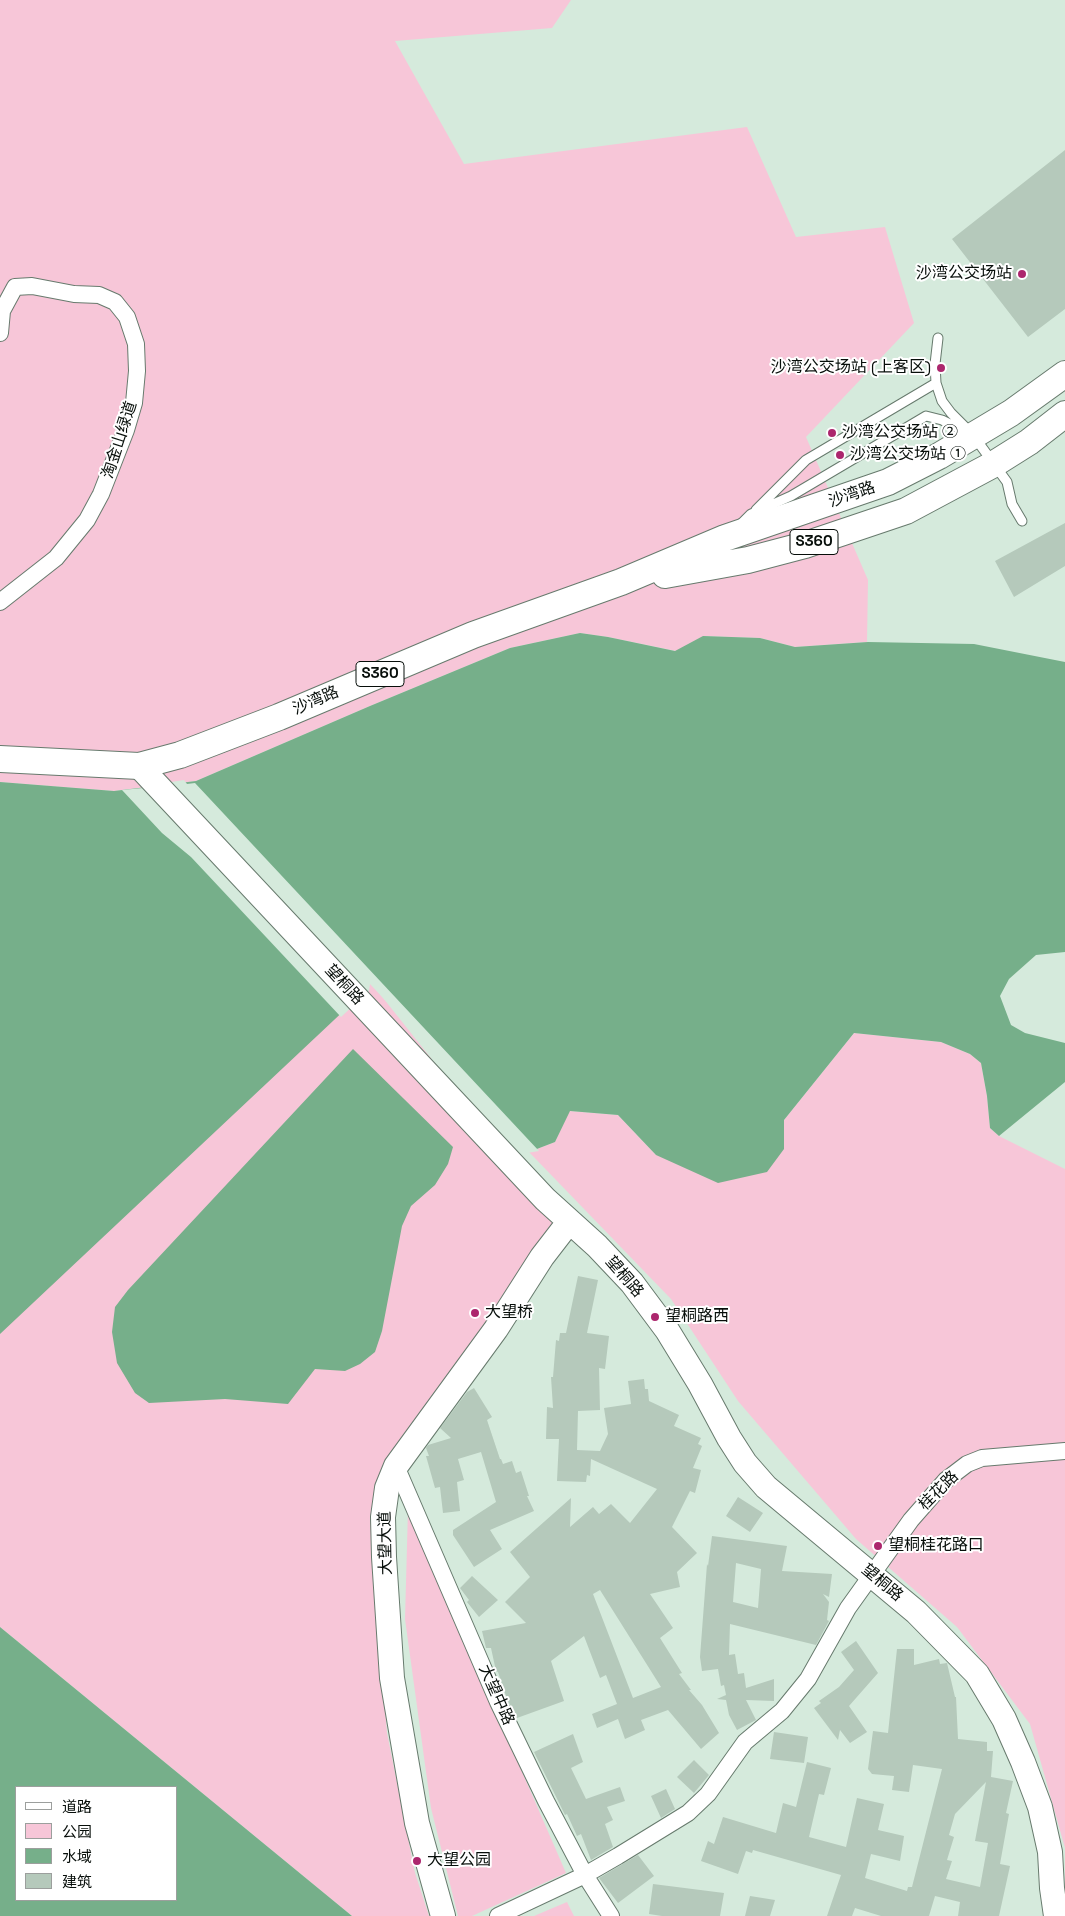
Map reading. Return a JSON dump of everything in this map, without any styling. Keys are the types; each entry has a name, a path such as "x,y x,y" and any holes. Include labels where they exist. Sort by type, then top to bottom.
{"main road":[{"name":"沙湾路","path":"0,759 139,766 180,756 279,717 473,635 621,582 725,538 888,482 939,456 1023,406 1065,374"},
{"name":"沙湾路","path":"621,582 711,567 805,545 906,511 994,464 1029,442 1065,414"},
{"path":"796,514 805,545"},
{"name":"望桐路","path":"139,766 545,1199 568,1222 597,1246 632,1283 668,1330 745,1463 766,1487 916,1612 976,1674 1004,1719 1024,1762 1040,1807 1050,1852 1056,1916"},
{"name":"大望大道","path":"444,1916 417,1823 392,1678 384,1517 387,1488 396,1466 496,1330 542,1257 568,1222"}],"street":[{"name":"淘金山绿道","path":"0,333 2,311 15,287 32,286 74,294 99,295 116,302 127,317 136,344 137,371 134,403 126,430 101,494 87,520 56,558 0,602"},
{"name":"桂花路","path":"498,1916 585,1875 688,1813 708,1794 745,1742 782,1711 808,1679 848,1608 911,1520 937,1489 966,1464 982,1458 1065,1451"},
{"name":"大望中路","path":"396,1466 498,1702 546,1801 585,1875 611,1916"}],"lane":[{"path":"938,338 935,364 936,383 942,401 973,435 1007,482 1012,504 1022,521"},
{"path":"725,538 806,460 936,383"},
{"path":"751,514 791,496 926,416 942,420 973,435"}],"green space":[{"path":"0,0 571,0 552,28 395,41 464,164 747,127 796,237 885,227 914,323 806,437 868,580 867,642 795,647 760,638 704,636 676,651 580,633 510,648 196,781 114,791 0,782"},
{"path":"368,979 558,1218 411,1431 376,1597 387,1733 415,1873 429,1916 352,1916 0,1627 0,1331"},
{"path":"854,1033 941,1042 970,1054 981,1063 990,1128 999,1136 1065,1169 1065,1848 1030,1724 957,1627 856,1539 738,1401 671,1299 529,1152 555,1142 569,1111 618,1115 656,1155 784,1149 784,1120"},
{"path":"408,1509 566,1873 472,1916 458,1916 431,1808 405,1619"},
{"path":"567,1902 574,1916 534,1916"}],"water":[{"path":"580,633 675,651 703,636 760,638 795,647 868,642 974,644 1065,662 1065,952 1036,955 1009,979 1000,996 1011,1025 1025,1033 1065,1043 1065,1082 999,1136 990,1128 981,1063 970,1054 941,1042 854,1033 784,1120 784,1149 767,1172 718,1183 656,1155 618,1115 570,1111 555,1142 529,1152 368,979 367,989 0,1334 0,782 114,791 196,781 510,648"},
{"path":"353,1049 453,1147 448,1164 435,1185 411,1206 402,1226 382,1331 375,1352 360,1364 345,1371 315,1369 288,1404 225,1399 149,1403 135,1393 117,1363 112,1332 115,1307 128,1290"},
{"path":"0,1627 352,1916 0,1916"}],"pier":[{"path":"184,780 187,784 195,783 539,1151 527,1153 370,984 369,991 341,1017 191,857 162,833 122,790 174,785 171,782"}],"building":[{"name":"沙湾公交场站","path":"1065,150 1065,309 1028,337 952,239"},
{"path":"1065,523 1065,566 1014,597 995,561"},
{"path":"578,1276 598,1280 587,1333 609,1336 605,1369 599,1368 600,1410 578,1411 577,1450 600,1451 608,1434 604,1408 631,1404 628,1381 644,1379 645,1389 648,1389 649,1401 679,1415 674,1426 701,1438 698,1444 702,1446 693,1468 701,1470 695,1493 690,1491 672,1527 697,1553 677,1572 680,1587 650,1594 673,1628 660,1638 682,1673 679,1674 691,1690 689,1690 702,1705 719,1733 701,1749 668,1710 641,1720 645,1730 625,1739 618,1719 597,1728 592,1714 617,1704 606,1675 600,1678 584,1636 551,1661 564,1701 517,1718 496,1671 491,1648 486,1648 482,1631 526,1623 505,1602 530,1577 510,1552 571,1498 570,1527 593,1507 599,1514 611,1504 630,1523 657,1489 591,1459 590,1476 587,1475 586,1482 557,1481 559,1439 546,1439 547,1407 553,1408 551,1377 553,1377 556,1340 559,1341 560,1333 566,1333","holes":["600,1590 661,1687 633,1698 593,1594"]},
{"path":"474,1388 492,1417 487,1420 500,1459 503,1464 512,1461 516,1473 521,1471 529,1496 527,1496 534,1511 490,1530 502,1549 474,1567 453,1535 453,1530 496,1502 481,1452 458,1459 464,1480 457,1482 460,1511 443,1513 440,1487 435,1488 426,1456 429,1456 426,1448 428,1445 451,1438 440,1428 467,1392"},
{"path":"738,1497 763,1513 750,1532 726,1516"},
{"path":"712,1536 787,1546 782,1571 832,1574 829,1597 823,1594 829,1602 827,1620 829,1621 816,1645 730,1624 729,1655 735,1654 738,1674 744,1673 746,1688 774,1679 774,1701 746,1700 756,1720 737,1730 729,1715 726,1700 717,1699 726,1695 724,1685 721,1686 718,1669 702,1671 700,1657 707,1564 708,1566","holes":["736,1563 761,1569 758,1608 733,1602"]},
{"path":"472,1576 498,1600 479,1617 467,1602 469,1600 460,1588"},
{"path":"856,1641 878,1673 849,1706 867,1732 850,1743 840,1730 838,1740 814,1708 821,1703 819,1701 839,1687 854,1670 841,1652"},
{"path":"897,1649 914,1649 914,1665 939,1659 940,1664 947,1663 956,1697 958,1739 987,1742 987,1751 993,1751 991,1777 1013,1781 1006,1813 1009,1814 1000,1864 1010,1866 999,1916 958,1916 960,1902 935,1896 929,1916 881,1916 855,1908 852,1916 827,1916 841,1875 753,1850 752,1853 746,1851 738,1874 701,1861 708,1841 714,1844 723,1817 776,1833 783,1803 796,1807 807,1762 831,1768 824,1795 819,1794 809,1837 846,1847 857,1798 884,1804 878,1830 904,1836 900,1861 871,1854 865,1878 907,1891 908,1887 912,1887 942,1769 913,1765 909,1792 892,1790 894,1776 872,1774 868,1769 873,1731 888,1733","holes":["986,1782 975,1841 988,1843 980,1887 946,1879 952,1861 947,1860 954,1837 949,1835 955,1814"]},
{"path":"774,1732 808,1737 804,1763 770,1759"},
{"path":"573,1734 583,1762 571,1768 586,1799 620,1787 625,1801 607,1807 613,1820 605,1824 613,1847 591,1860 581,1834 577,1836 534,1752"},
{"path":"694,1760 709,1775 694,1793 677,1777"},
{"path":"666,1789 675,1809 661,1818 651,1796"},
{"path":"638,1855 654,1876 618,1903 599,1878"},
{"path":"653,1884 724,1893 720,1916 662,1916 649,1914"},
{"path":"750,1896 775,1900 770,1916 745,1916"}],"place":[{"name":"沙湾公交场站","path":"1022,274"},
{"name":"沙湾公交场站 (上客区)","path":"941,368"},
{"name":"沙湾公交场站 ②","path":"832,433"},
{"name":"沙湾公交场站 ①","path":"840,455"},
{"name":"大望桥","path":"475,1313"},
{"name":"望桐路西","path":"655,1317"},
{"name":"望桐桂花路口","path":"878,1546"},
{"name":"大望公园","path":"417,1861"}]}
